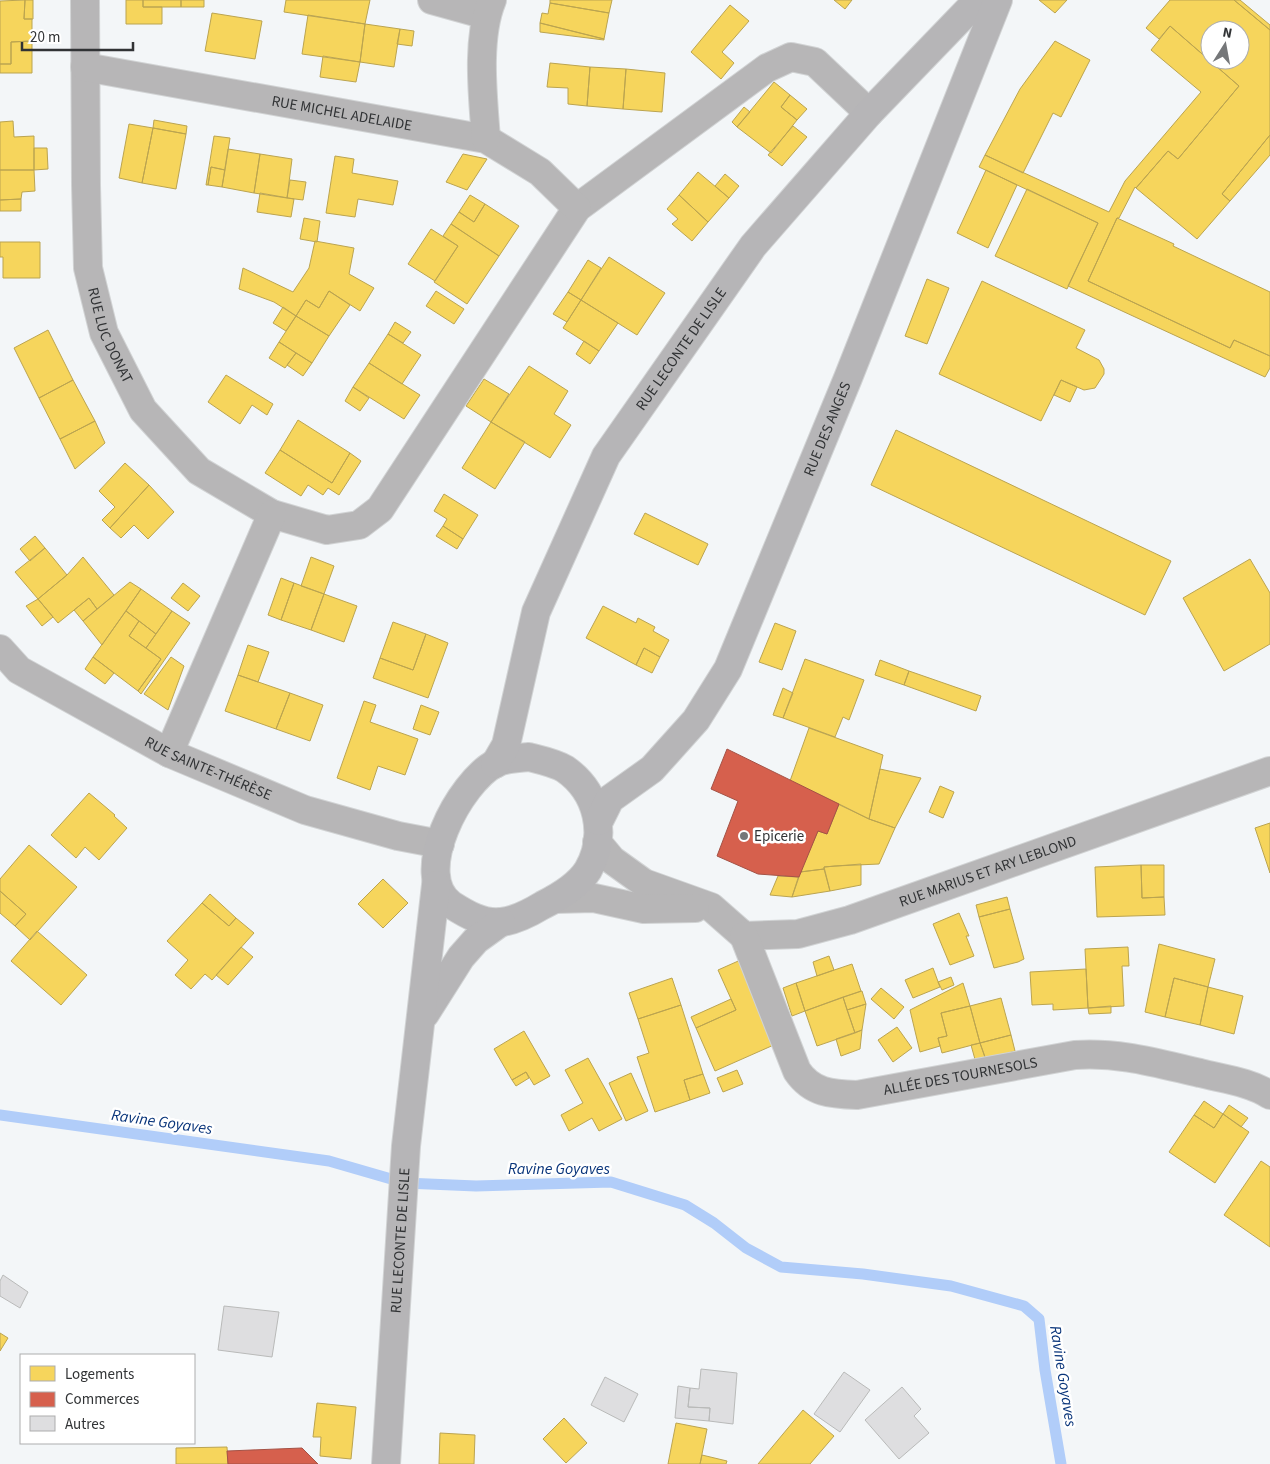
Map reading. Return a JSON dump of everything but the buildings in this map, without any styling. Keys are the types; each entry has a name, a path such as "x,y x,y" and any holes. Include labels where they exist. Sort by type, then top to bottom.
{"street":[{"name":"RUE LUC DONAT","path":"85,0 88,268 104,333 143,410 199,471 272,514 327,530 359,525 380,509 577,208"},
{"path":"432,0 489,7 482,78 486,139"},
{"name":"RUE LECONTE DE LISLE","path":"495,764 506,744 536,612 606,456 753,246 869,113 978,0"},
{"name":"RUE DES ANGES","path":"598,832 610,799 652,768 696,720 728,669 848,378 998,0"},
{"path":"577,208 767,68 791,57 815,62 869,113"},
{"name":"RUE MICHEL ADELAIDE","path":"85,67 486,139 540,172 577,208"},
{"path":"169,753 272,514"},
{"name":"RUE SAINTE-THÉRÈSE","path":"0,648 10,671 169,753 305,810 398,836 440,844"},
{"path":"598,832 588,871 574,886 532,912 501,922 479,919 445,900 436,885 435,864 440,844 461,796 495,764 509,759 529,757 564,768 580,782 592,801 598,832 612,860 644,883 711,907 744,936"},
{"name":"RUE MARIUS ET ARY LEBLOND","path":"744,936 798,934 850,920 1270,771"},
{"name":"RUE LECONTE DE LISLE","path":"386,1464 406,1146 436,885"},
{"path":"555,899 594,898 644,909 711,907"},
{"name":"RUE LECONTE DE LISLE","path":"421,1019 461,957 476,940 501,922"},
{"name":"ALLÉE DES TOURNESOLS","path":"744,936 797,1071 804,1082 833,1094 857,1095 1075,1055 1099,1053 1122,1055 1224,1079 1250,1086 1270,1095"}],"waterway":[{"name":"Ravine Goyaves","path":"0,1115 329,1161 405,1183 476,1186 611,1182 685,1205 714,1223 746,1248 781,1267 863,1274 951,1286 1024,1306 1039,1319 1045,1370 1061,1464"}],"place":[{"name":"Epicerie","path":"744,836"}]}
